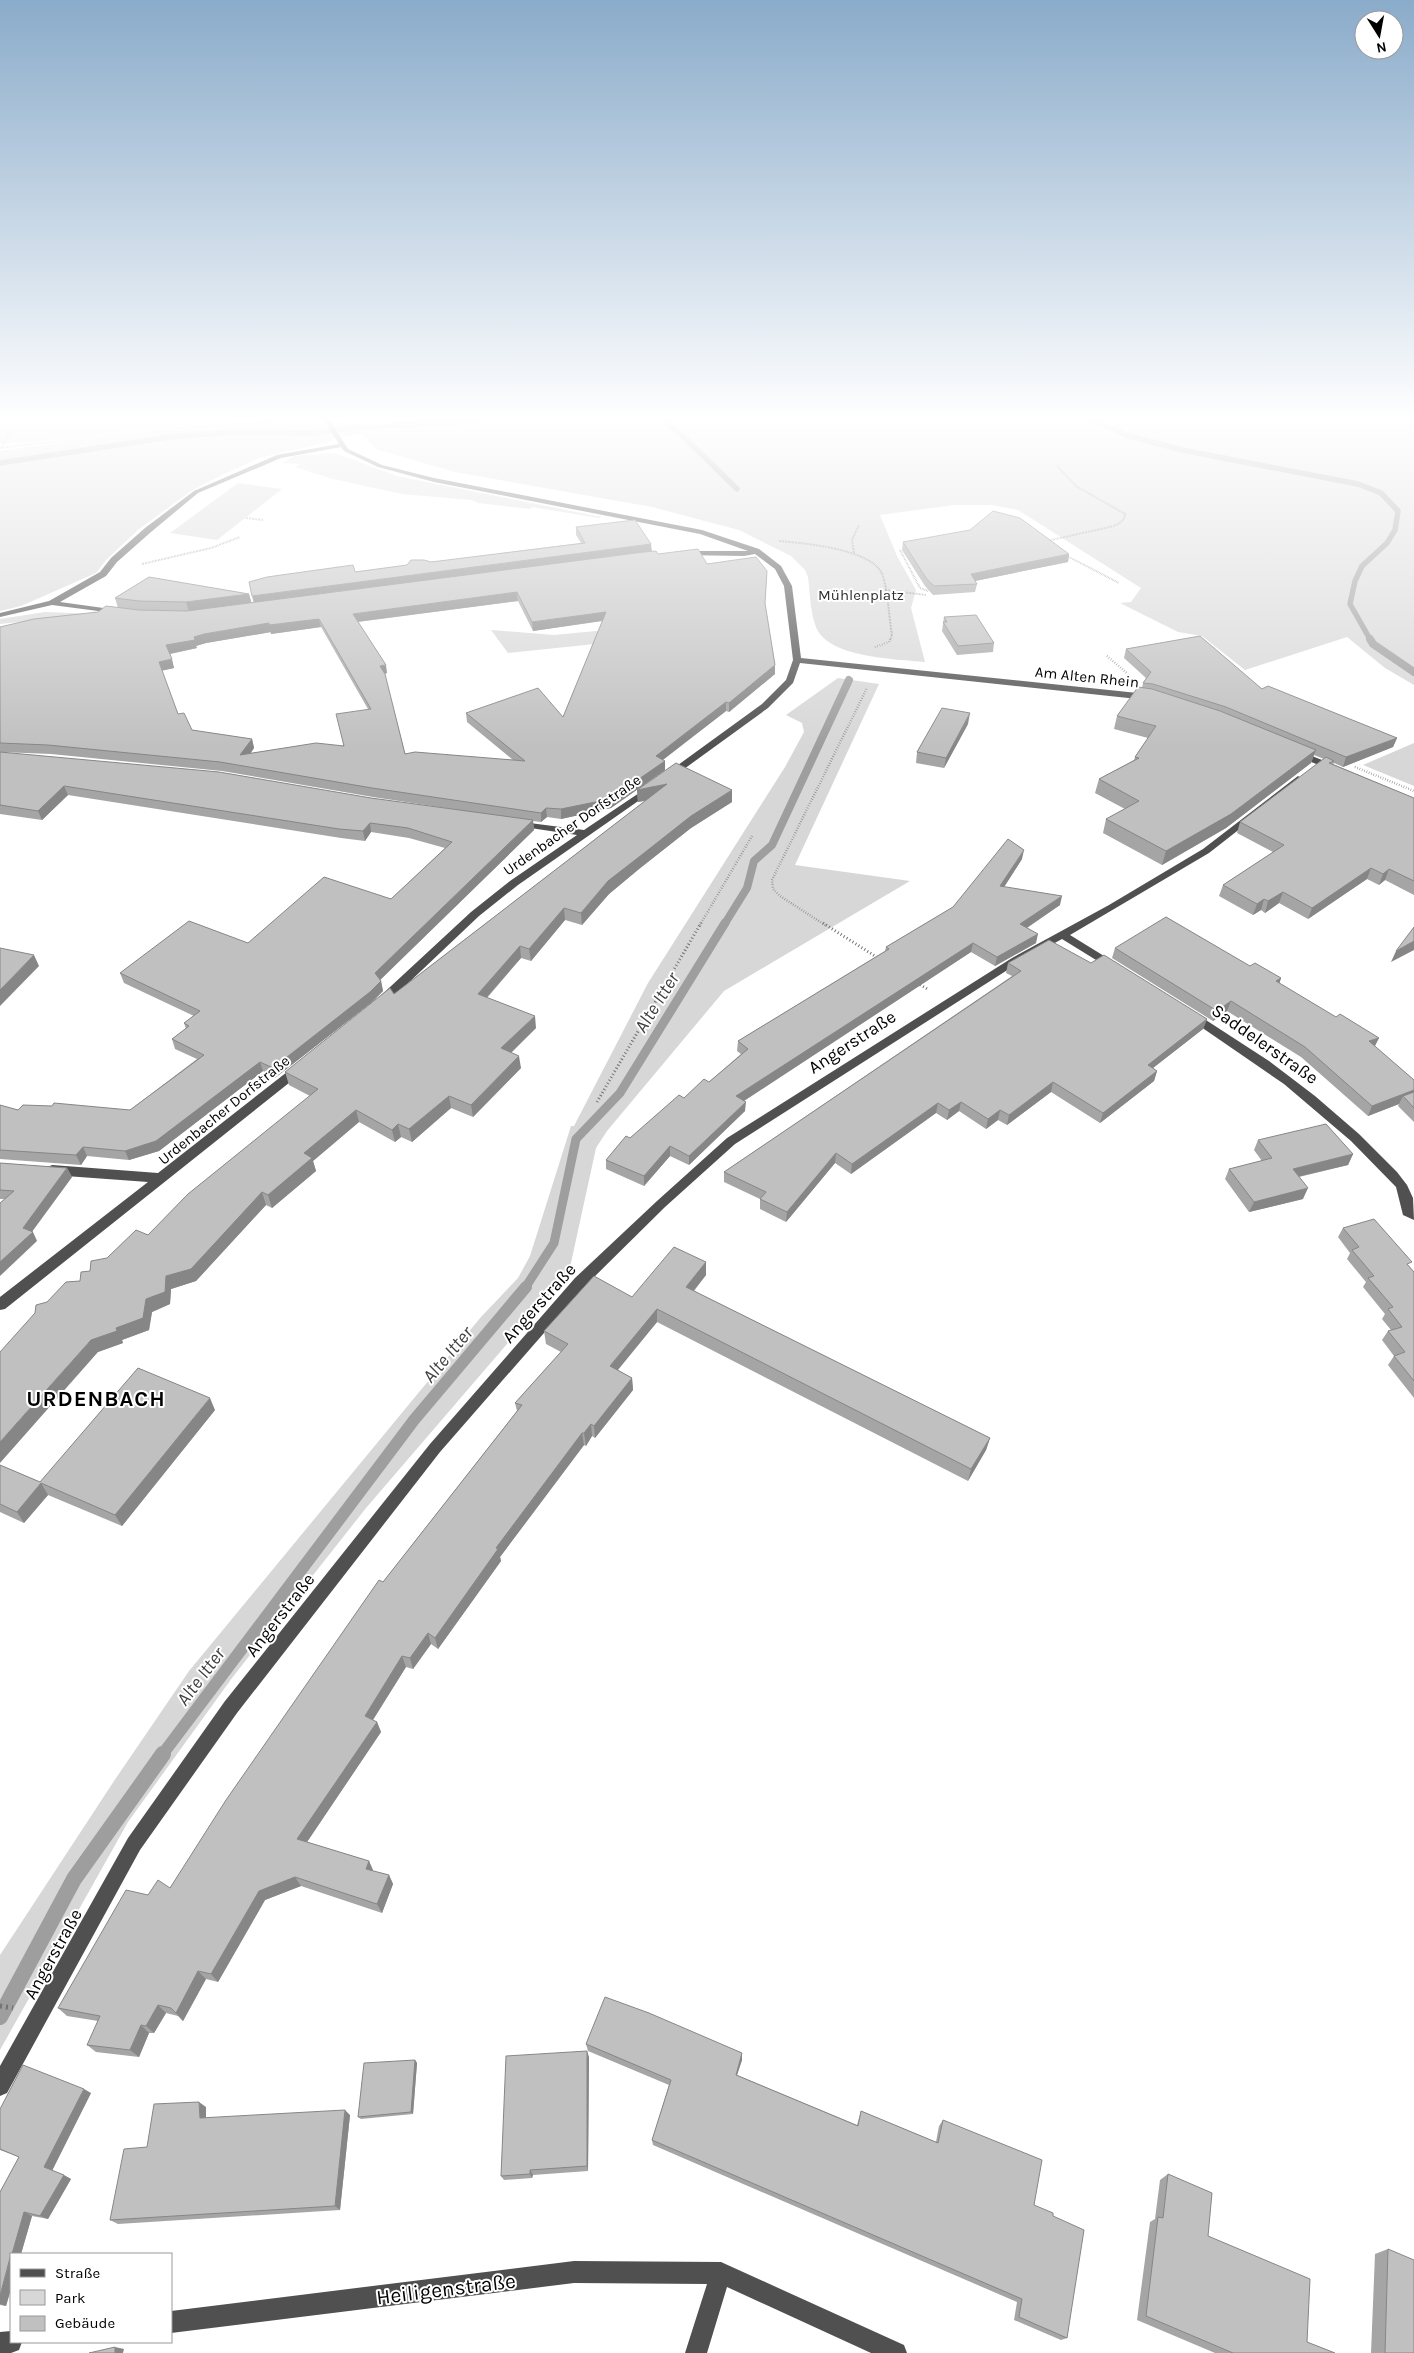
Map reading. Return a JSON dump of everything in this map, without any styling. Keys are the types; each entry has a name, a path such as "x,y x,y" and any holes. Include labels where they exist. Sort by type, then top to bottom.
{"street":[{"path":"0,615 52,603 103,574 114,560 150,529"},
{"name":"Urdenbacher Dorfstraße","path":"372,1010 475,914 765,706 790,681 797,660 789,590 786,580 778,568 756,552 702,532 686,529"},
{"path":"671,554 744,554 756,552"},
{"path":"52,603 123,612"},
{"name":"Am Alten Rhein","path":"797,660 1124,694 1160,700"},
{"path":"1287,749 1314,768 1344,773"},
{"name":"Angerstraße","path":"0,2086 134,1844 231,1707 435,1448 568,1297 661,1204 732,1141 1016,960 1206,851 1314,768"},
{"path":"509,822 586,833"},
{"path":"1062,935 1127,975"},
{"name":"Saddelerstraße","path":"1184,1010 1312,1098 1391,1175 1405,1192 1408,1212 1414,1216"},
{"name":"Urdenbacher Dorfstraße","path":"0,1304 310,1060"},
{"path":"38,1168 162,1178"},
{"name":"Heiligenstraße","path":"172,2322 574,2272 721,2273 896,2353"},
{"path":"696,2353 721,2273"}],"path":[{"path":"854,553 852,540 857,529"},
{"path":"1041,543 1102,529"},
{"path":"103,574 211,548 240,537"},
{"path":"771,541 854,553 876,566 882,573 892,639 868,650"},
{"path":"900,550 920,588 928,591"},
{"path":"1063,554 1119,583"},
{"path":"885,590 926,595"},
{"path":"1107,656 1128,674"},
{"path":"854,666 855,675 871,681 772,880 773,889 780,896 881,960"},
{"path":"597,1102 752,836"},
{"path":"914,981 948,1003"}],"green space":[{"path":"0,529 139,529 107,559 96,573 21,606 0,611"},
{"path":"176,529 231,529 217,540 170,533"},
{"name":"Mühlenplatz","path":"734,529 886,529 897,556 916,590 911,608 925,662 864,655 834,645 823,637 816,627 812,615 808,577 805,570 791,556"},
{"path":"1048,529 1414,529 1414,685 1385,668 1347,637 1245,670 1202,636 1178,632 1120,603 1131,602 1141,588"},
{"path":"45,612 97,614 0,624 0,619"},
{"path":"617,629 624,641 508,653 491,630 554,635"},
{"path":"838,678 879,684 795,865 910,881 724,991 607,1131 596,1148 569,1272 366,1508 232,1678 128,1822 0,2050 0,1955 189,1671 481,1317 518,1278 530,1256 571,1126 574,1126 648,983 785,767 804,732 802,723 786,715"},
{"path":"1414,743 1414,786 1363,765"}],"building":[{"path":"577,529 641,529 651,544 252,596 249,582 267,577 353,565 355,572 407,565 411,560 431,562 585,543"},
{"path":"1035,529 1069,554 971,574 977,584 934,586 926,578 903,542 970,530"},
{"path":"698,549 707,564 756,557 767,571 765,603 775,665 729,703 726,702 656,756 665,761 610,799 561,809 546,808 541,813 372,788 220,762 48,745 0,743 0,627 34,619 98,612 106,606 139,610 187,611 644,552 656,551 658,554","holes":["517,592 532,622 606,612 563,717 538,688 466,713 525,761 415,752 405,754 385,674 380,666 386,665 353,614","319,619 371,709 336,714 344,746 316,743 240,755 252,739 192,730 184,713 178,714 159,662 172,659 166,645 195,640 194,637 204,634 269,623 269,625"]},
{"path":"149,577 249,594 186,602 139,601 115,598"},
{"path":"976,615 994,643 958,646 943,622 947,622 944,617"},
{"path":"1200,636 1262,689 1268,686 1397,738 1346,757 1226,707 1153,684 1143,683 1151,672 1126,649"},
{"path":"1138,687 1152,689 1220,711 1316,750 1231,814 1166,851 1106,819 1139,801 1099,779 1139,758 1135,757 1156,726 1117,716"},
{"path":"942,708 970,713 946,758 917,752"},
{"path":"0,752 219,772 371,798 533,820 375,973 381,981 370,992 273,1068 260,1062 156,1141 125,1151 83,1147 76,1155 0,1150 0,1105 18,1110 23,1105 52,1106 54,1103 130,1110 204,1055 172,1039 189,1026 184,1023 200,1011 120,973 189,921 248,943 324,877 391,899 452,842 408,828 370,823 363,831 339,829 64,786 38,811 0,805"},
{"path":"1326,757 1334,761 1329,763 1414,798 1414,881 1389,869 1383,874 1371,868 1312,908 1283,892 1268,901 1264,899 1257,904 1223,885 1284,845 1240,822"},
{"path":"676,763 732,790 691,816 608,881 581,913 564,908 529,949 520,946 478,994 535,1016 501,1048 519,1056 471,1105 449,1096 409,1129 398,1124 392,1130 356,1110 304,1153 312,1158 268,1195 262,1192 191,1269 166,1276 165,1292 146,1299 143,1318 116,1328 117,1331 91,1340 0,1442 0,1352 35,1313 36,1305 47,1302 66,1282 80,1281 81,1272 90,1271 91,1261 107,1258 136,1230 148,1235 188,1194 318,1089 285,1072 390,988 394,994 667,784 637,790"},
{"path":"1008,839 1024,850 1000,886 1062,896 1020,924 1038,934 997,957 973,943 736,1096 746,1102 689,1156 670,1146 644,1176 606,1160 626,1136 630,1138 679,1095 684,1098 704,1079 709,1082 748,1049 738,1041 889,949 886,947 953,907"},
{"path":"1166,917 1250,966 1255,963 1281,978 1276,981 1336,1017 1340,1014 1379,1038 1369,1041 1414,1080 1414,1090 1372,1106 1305,1047 1231,1001 1217,1011 1115,948"},
{"path":"1414,927 1414,941 1396,951"},
{"path":"1049,940 1091,963 1104,955 1207,1019 1148,1065 1157,1071 1103,1113 1053,1082 1009,1115 1000,1110 988,1119 961,1102 949,1110 938,1103 852,1164 836,1153 787,1212 760,1199 766,1192 724,1172 1021,971 1008,963"},
{"path":"0,948 34,955 0,990"},
{"path":"1414,1092 1414,1108 1403,1096"},
{"path":"1326,1124 1353,1154 1293,1169 1308,1188 1254,1202 1229,1169 1272,1158 1258,1140"},
{"path":"0,1163 67,1168 23,1228 33,1232 0,1262 0,1203 14,1191 0,1190"},
{"path":"1374,1219 1412,1262 1407,1264 1414,1272 1414,1381 1394,1356 1405,1352 1388,1331 1402,1327 1388,1309 1393,1307 1368,1278 1374,1276 1352,1250 1359,1247 1343,1228"},
{"path":"674,1247 706,1262 686,1287 990,1438 971,1469 657,1309 610,1366 632,1378 594,1426 591,1424 582,1433 496,1548 498,1549 435,1638 428,1633 410,1658 402,1656 365,1716 377,1722 297,1839 369,1861 366,1869 389,1875 377,1904 295,1877 259,1891 211,1974 198,1971 176,2013 171,2008 158,2005 146,2026 141,2025 130,2050 87,2045 100,2016 58,2008 126,1890 148,1895 158,1880 170,1888 226,1800 379,1580 383,1582 522,1405 515,1403 568,1344 544,1331 594,1276 632,1297"},
{"path":"138,1368 210,1398 115,1515 41,1483 17,1512 0,1504 0,1465 40,1482"},
{"path":"605,1997 649,2013 742,2053 736,2075 858,2126 861,2111 938,2143 943,2120 1042,2160 1034,2205 1084,2230 1067,2338 1019,2317 1022,2299 652,2140 671,2080 586,2044"},
{"path":"587,2051 587,2166 530,2170 530,2174 501,2176 506,2056"},
{"path":"415,2060 411,2112 358,2117 364,2063"},
{"path":"23,2065 84,2089 44,2167 64,2175 40,2216 24,2212 12,2253 10,2253 0,2296 0,2192 19,2157 0,2149 0,2109"},
{"path":"199,2102 200,2118 345,2110 335,2206 110,2220 124,2149 147,2147 154,2104"},
{"path":"1168,2174 1212,2193 1208,2236 1310,2279 1307,2342 1335,2353 1233,2353 1146,2316 1158,2217 1163,2218"},
{"path":"1388,2249 1414,2260 1414,2353 1385,2353"},
{"path":"115,2347 115,2353 89,2353"}],"waterway":[{"path":"1371,641 1350,604 1355,581 1362,566 1387,543 1395,529"},
{"path":"1370,639 1373,644 1414,672"},
{"name":"Alte Itter","path":"724,925 747,888 754,861 772,845 849,680"},
{"name":"Alte Itter","path":"525,1288 554,1243 576,1139 620,1093 725,923"},
{"name":"Alte Itter","path":"162,1755 414,1420 526,1287"},
{"name":"Alte Itter","path":"0,2017 74,1879 163,1754"}],"district":[{"name":"URDENBACH","path":"96,1398"}]}
